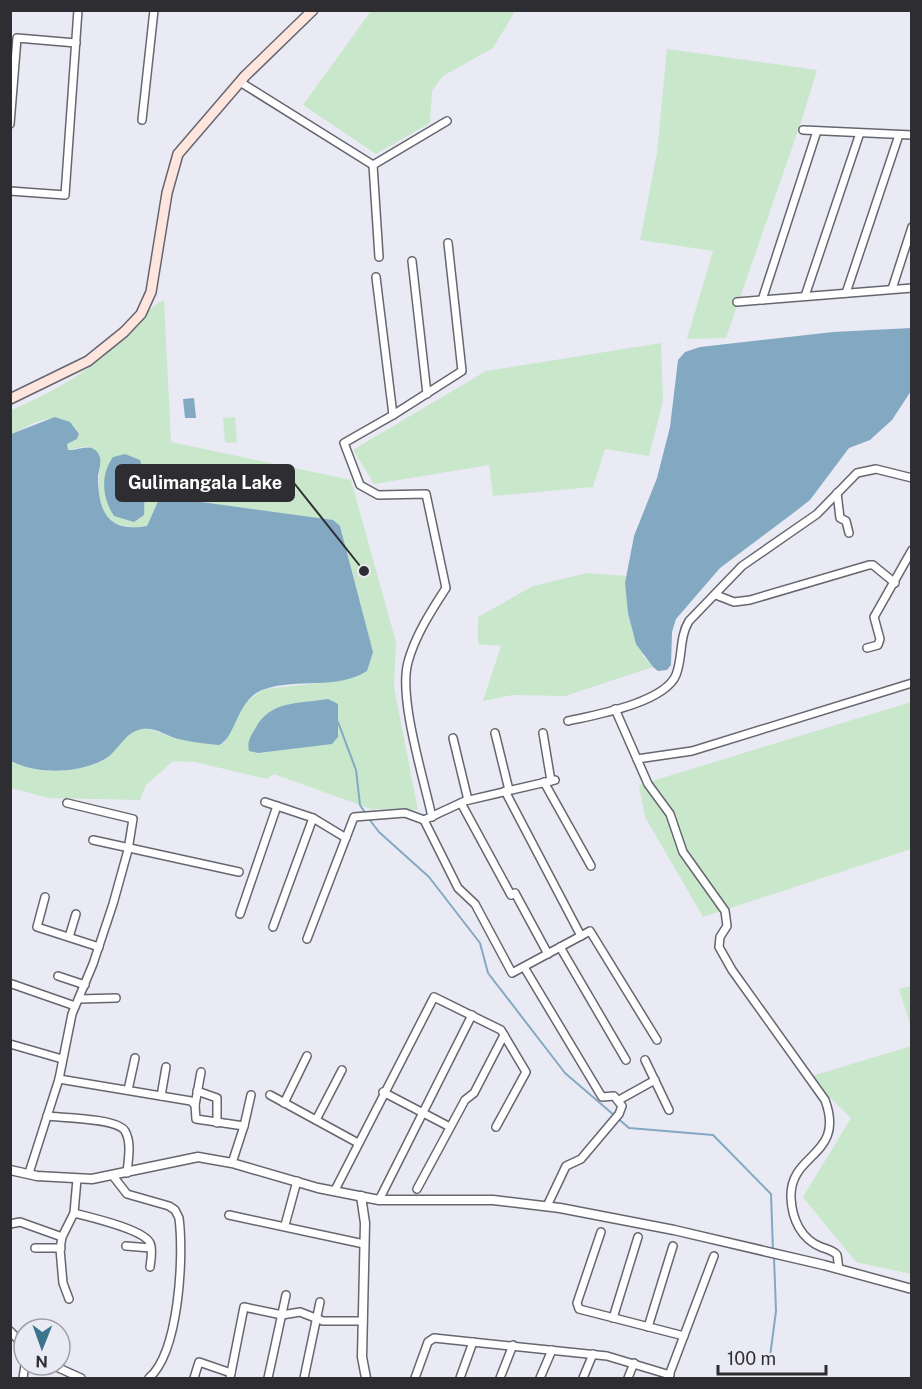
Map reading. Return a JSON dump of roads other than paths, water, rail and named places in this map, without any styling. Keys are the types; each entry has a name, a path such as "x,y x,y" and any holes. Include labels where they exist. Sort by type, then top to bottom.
{"main road":[{"path":"10,399 88,361 124,332 141,314 152,292 167,193 178,154 240,82 313,10"}],"street":[{"path":"10,191 65,195 78,10"},
{"path":"142,120 154,10"},
{"path":"10,124 17,38 76,43"},
{"path":"240,82 373,165"},
{"path":"373,165 447,121"},
{"path":"803,130 912,135"},
{"path":"762,300 818,131"},
{"path":"805,296 860,133"},
{"path":"846,293 899,135"},
{"path":"373,165 379,257"},
{"path":"892,289 912,227"},
{"path":"448,243 462,371 393,416 344,443 360,485 378,495 426,494 446,588 414,646 407,663 406,676 409,712 428,819 458,888 475,904 513,973 590,931 657,1040"},
{"path":"412,261 428,394"},
{"path":"376,277 393,416"},
{"path":"737,302 912,288"},
{"path":"568,721 615,709 668,686 677,672 686,626 742,566 817,514 862,470 876,469 912,478"},
{"path":"837,493 840,518 846,521 849,533"},
{"path":"867,648 878,645 880,639 874,617 912,550"},
{"path":"716,595 734,602 750,600 869,565 873,565 895,583"},
{"path":"637,759 692,751 912,683"},
{"path":"615,709 648,784 670,814 683,852 725,911 727,926 720,937 719,947 732,970 825,1100 830,1114 831,1132 825,1142 808,1158 793,1185 791,1197 801,1233 807,1240 831,1250 837,1256 839,1269"},
{"path":"495,733 507,791 581,936"},
{"path":"543,734 550,781 591,866"},
{"path":"453,738 465,801 511,896 515,893 548,954"},
{"path":"307,939 354,817 405,813 428,819 465,801 550,781"},
{"path":"265,802 313,819 346,838"},
{"path":"29,1173 59,1079 77,1002 99,947 128,850 133,819 66,803"},
{"path":"240,914 277,806"},
{"path":"273,927 313,819"},
{"path":"93,840 128,850 239,872"},
{"path":"45,897 37,927 99,947"},
{"path":"69,937 76,914"},
{"path":"560,947 626,1060"},
{"path":"524,967 602,1097 611,1095 619,1100 622,1109 581,1159 566,1166 547,1206"},
{"path":"58,976 85,985"},
{"path":"12,984 77,1002 116,998"},
{"path":"335,1190 430,999 439,998 501,1030 526,1072 496,1127"},
{"path":"380,1200 472,1015"},
{"path":"417,1190 465,1100 474,1093 504,1035"},
{"path":"10,1044 62,1059"},
{"path":"284,1103 307,1056"},
{"path":"128,1090 135,1058"},
{"path":"645,1060 669,1110"},
{"path":"161,1096 166,1067"},
{"path":"316,1120 342,1070"},
{"path":"201,1072 195,1105 196,1119 244,1126"},
{"path":"59,1079 191,1101 195,1105"},
{"path":"619,1100 655,1080"},
{"path":"197,1091 217,1098 217,1123"},
{"path":"383,1092 450,1127"},
{"path":"232,1163 251,1095"},
{"path":"270,1095 358,1143"},
{"path":"47,1116 114,1123 124,1129 129,1144 127,1173"},
{"path":"10,1170 77,1179 113,1176 198,1157 232,1163 380,1200 494,1200 547,1206 674,1230 839,1269 912,1289"},
{"path":"113,1176 127,1194 169,1206 175,1210 179,1218 178,1304 164,1356 156,1372 149,1378"},
{"path":"69,1299 63,1282 61,1248 62,1237 74,1213 77,1179"},
{"path":"285,1225 297,1181"},
{"path":"361,1196 364,1244 362,1357 366,1378"},
{"path":"74,1213 113,1223 150,1241 150,1267"},
{"path":"230,1215 285,1225 364,1244"},
{"path":"10,1224 20,1222 62,1237"},
{"path":"601,1232 577,1306 579,1309 684,1336"},
{"path":"613,1318 638,1237"},
{"path":"126,1246 151,1248"},
{"path":"648,1327 673,1246"},
{"path":"36,1248 61,1248"},
{"path":"415,1378 428,1342 434,1338 593,1354 634,1363 669,1377 714,1256"},
{"path":"268,1378 286,1295"},
{"path":"304,1378 320,1302"},
{"path":"194,1378 199,1362 231,1376 244,1307 282,1315 300,1312 317,1319 363,1321"},
{"path":"460,1378 473,1342"},
{"path":"500,1378 513,1345"},
{"path":"540,1378 552,1350"},
{"path":"583,1378 593,1354"},
{"path":"628,1378 634,1363"}],"water":[{"path":"911,328 911,391 892,420 870,440 849,448 810,500 720,568 676,619 672,632 671,665 667,670 658,671 636,644 628,613 625,583 634,536 657,478 670,427 678,360 685,352 700,347 833,332"},
{"path":"194,398 196,418 185,418 183,399"},
{"path":"55,417 70,422 79,434 77,439 67,444 68,450 88,447 98,453 100,500 103,509 114,523 134,527 147,526 159,499 172,498 333,520 340,526 373,652 367,671 343,680 278,686 255,694 242,709 230,734 219,745 183,740 157,730 143,729 128,736 108,757 86,767 60,771 33,769 11,761 11,434"},
{"path":"125,454 140,460 145,477 144,515 134,522 114,516 105,494 104,479 109,464 113,457"},
{"path":"328,699 338,704 338,737 332,744 258,753 249,751 252,735 261,720 269,713 286,705"}],"waterway":[{"path":"338,722 356,770 360,805 366,814"},
{"path":"369,819 379,832 429,877 480,943 488,973 565,1073 629,1128 713,1135 771,1194 773,1251"},
{"path":"769,1364 776,1311 774,1257"}],"place":[{"name":"Gulimangala Lake","path":"364,571"}]}
